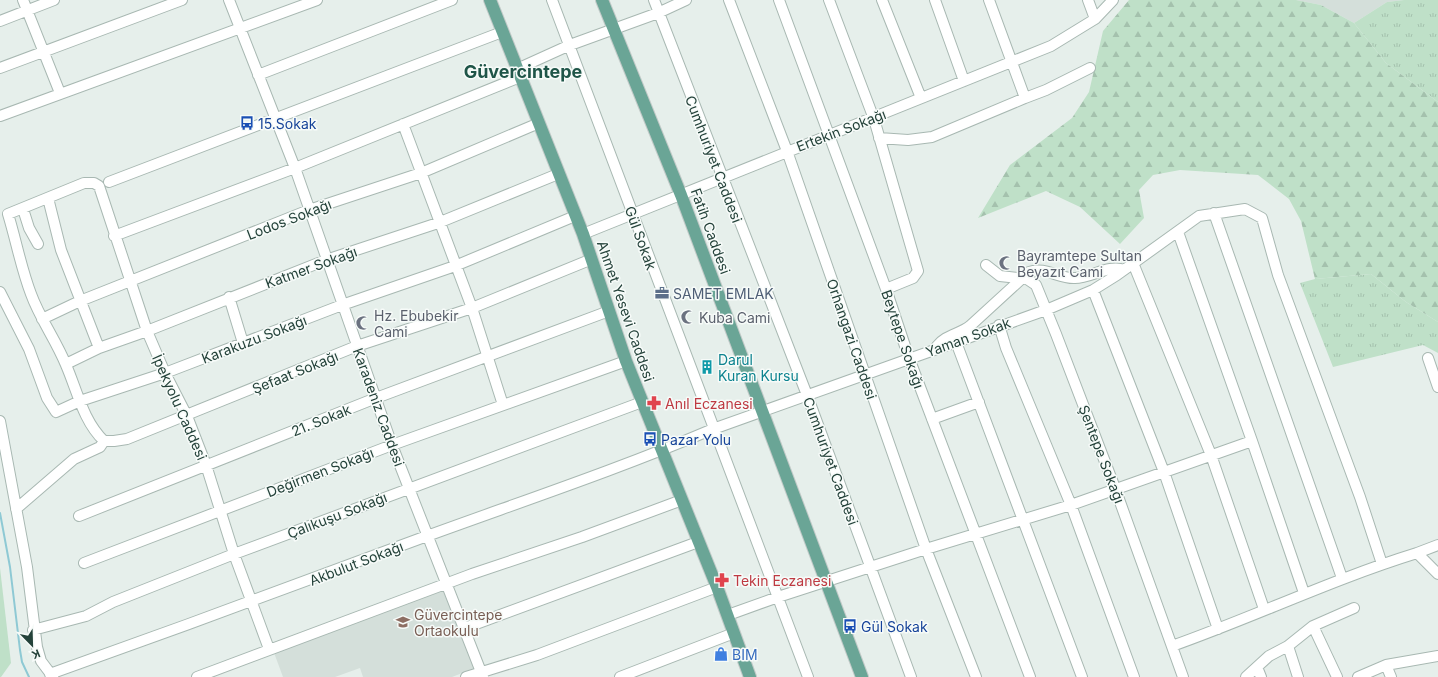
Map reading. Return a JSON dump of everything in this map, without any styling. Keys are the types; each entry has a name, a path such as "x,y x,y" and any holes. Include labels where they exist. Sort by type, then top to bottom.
{"main road":[{"name":"Ahmet Yesevi Caddesi","path":"490,0 583,234 626,361 728,615 749,677"},
{"name":"Fatih Caddesi","path":"602,0 681,195 862,677"}],"street":[{"path":"0,21 25,5 54,0"},
{"path":"0,68 182,0"},
{"name":"Karadeniz Caddesi","path":"229,0 239,29 295,168 326,260 408,488 465,628 482,675"},
{"path":"0,116 317,0"},
{"path":"258,75 452,0"},
{"name":"Gül Sokak","path":"552,0 808,677"},
{"name":"Cumhuriyet Caddesi","path":"654,0 722,179 807,395 911,677"},
{"path":"114,236 295,168 403,124 519,73 570,45 686,0"},
{"name":"Orhangazi Caddesi","path":"728,0 787,151 926,549 976,677"},
{"name":"Beytepe Sokağı","path":"779,0 886,289 909,358 1030,677"},
{"path":"829,0 874,118 918,271 913,278 886,289"},
{"path":"882,0 921,98"},
{"path":"935,0 964,81"},
{"path":"989,0 1025,98"},
{"path":"1088,0 1095,18"},
{"name":"Ertekin Sokağı","path":"583,234 1051,46 1095,18 1113,0"},
{"path":"25,5 60,93"},
{"path":"109,182 502,32"},
{"path":"879,138 908,140 932,137 1046,90 1090,68"},
{"name":"Lodos Sokağı","path":"42,319 80,301 309,210 421,173 538,123"},
{"path":"403,124 438,223 472,308 486,356 503,405"},
{"name":"Katmer Sokağı","path":"66,364 99,348 147,331 326,260 438,223 558,174"},
{"name":"İpekyolu Caddesi","path":"48,198 84,183 94,183 99,186 114,236 147,331 165,373 187,416 206,465 234,554 269,649"},
{"path":"16,509 74,459 100,447 104,441 98,435 80,401 66,364 42,319 31,293 8,214 48,198 61,250 99,348"},
{"path":"23,209 29,228 38,244"},
{"name":"Yaman Sokak","path":"662,451 713,429 956,342 999,325 1046,310 1093,290 1133,264 1199,216 1245,209 1262,218 1278,275 1360,497 1382,564"},
{"path":"1214,213 1342,578"},
{"name":"Karakuzu Sokağı","path":"0,292 30,349 47,398 56,412 80,401 165,373 342,305 455,266 575,216"},
{"path":"1178,232 1252,440 1304,593"},
{"name":"Şefaat Sokağı","path":"104,441 127,439 357,346 472,308 592,259"},
{"name":"Şentepe Sokağı","path":"986,264 1000,276 1027,279 1036,285 1115,488 1183,677"},
{"path":"1133,264 1211,455 1264,609"},
{"path":"934,350 940,342 964,331 1020,278 1029,272 1036,270 1070,278 1083,277 1110,269 1119,268 1124,270"},
{"path":"1093,290 1164,472 1218,629"},
{"path":"229,298 243,343"},
{"name":"21. Sokak","path":"79,516 376,398 609,310"},
{"path":"999,325 1006,348 1070,505 1134,677"},
{"path":"956,342 1082,677"},
{"path":"1428,358 1438,387"},
{"name":"Değirmen Sokağı","path":"84,563 392,445 626,361"},
{"name":"Çalıkuşu Sokağı","path":"33,630 86,616 113,602 234,554 642,402"},
{"path":"932,419 979,402"},
{"path":"0,421 27,567 33,630 41,661 52,676"},
{"path":"728,615 826,581 1070,505 1252,440"},
{"name":"Akbulut Sokağı","path":"52,676 428,536 662,451"},
{"path":"197,677 447,584 682,500"},
{"path":"465,628 698,542"},
{"path":"1172,646 1218,629 1342,578 1438,545"},
{"path":"1417,553 1438,574"},
{"path":"466,677 482,675 717,587"},
{"path":"1246,677 1269,656 1288,646 1313,626 1354,608"},
{"path":"1313,626 1337,677"},
{"path":"620,677 734,633"},
{"path":"1288,646 1298,677"},
{"path":"1358,677 1386,664 1438,656"},
{"path":"1386,664 1391,677"},
{"path":"1257,667 1261,677"}],"shaded area":[{"path":"1296,0 1404,0 1387,2 1354,23 1321,5"},
{"name":"Güvercintepe Ortaokulu","path":"445,586 475,668 452,677 363,677 360,668 335,677 283,677 273,650"}],"green space":[{"path":"1129,0 1296,0 1321,5 1354,23 1386,63 1438,102 1438,322 1406,302 1371,274 1315,279 1301,221 1289,199 1258,175 1180,170 1153,175 1139,190 1144,218 1120,244 1080,207 1046,191 978,218 1010,165 1072,118 1089,92 1103,31"},
{"path":"1404,0 1438,0 1438,102 1386,63 1354,23 1387,2"},
{"path":"1371,274 1406,302 1438,322 1438,353 1423,345 1333,367 1300,283 1315,279"},
{"path":"0,568 11,663 1,677 0,677"}],"waterway":[{"path":"0,513 10,567 22,662 29,677"}],"place":[{"name":"15.Sokak","path":"247,123"},
{"name":"Bayramtepe Sultan Beyazıt Cami","path":"1006,263"},
{"name":"SAMET EMLAK","path":"662,293"},
{"name":"Kuba Cami","path":"688,317"},
{"name":"Hz. Ebubekir Cami","path":"363,323"},
{"name":"Darul Kuran Kursu","path":"707,367"},
{"name":"Anıl Eczanesi","path":"654,403"},
{"name":"Pazar Yolu","path":"650,439"},
{"name":"Tekin Eczanesi","path":"722,580"},
{"name":"Güvercintepe Ortaokulu","path":"403,622"},
{"name":"Gül Sokak","path":"850,626"},
{"name":"BIM","path":"721,654"}],"district":[{"name":"Güvercintepe","path":"523,71"}]}
